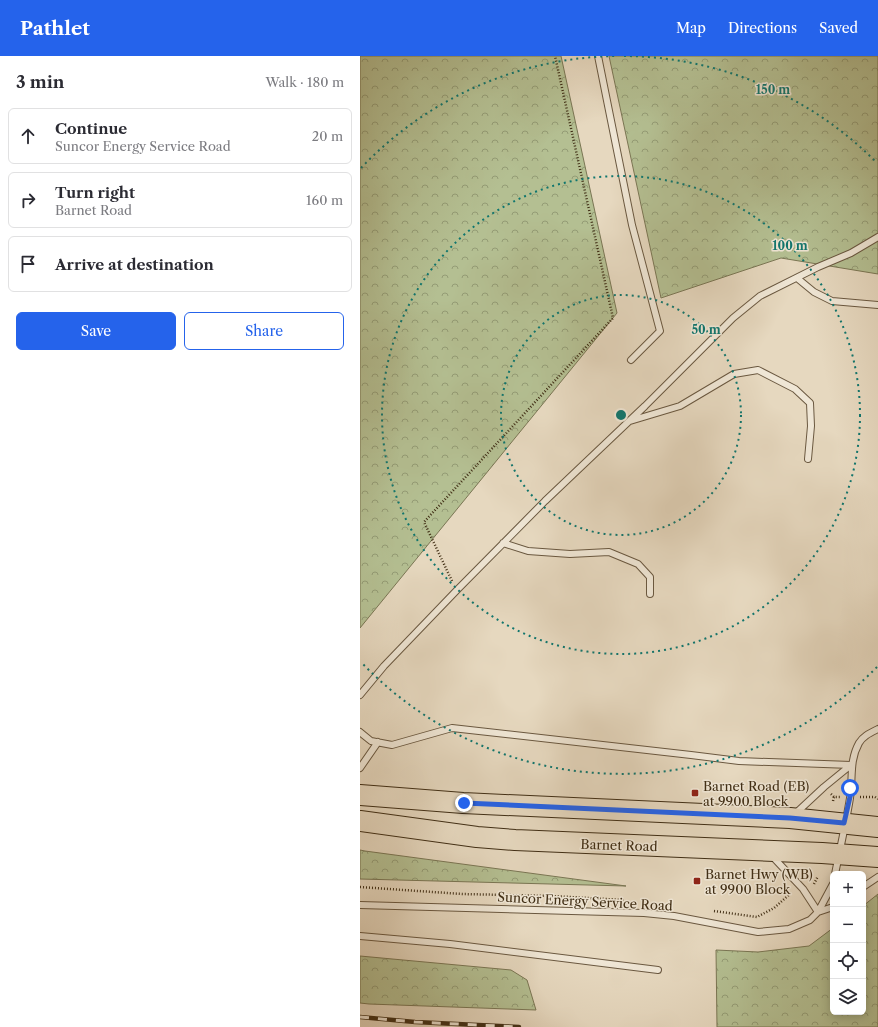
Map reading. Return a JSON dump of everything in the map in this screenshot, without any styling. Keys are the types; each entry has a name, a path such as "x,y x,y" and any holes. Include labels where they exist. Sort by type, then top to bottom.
{"main road":[{"path":"360,795 464,803 790,818 878,827"},
{"name":"Barnet Road","path":"360,821 477,838 878,857"}],"lane":[{"path":"598,56 632,225 660,331 631,360"},
{"path":"360,695 384,666 503,543 733,318 760,296 818,267 851,253 878,237"},
{"path":"797,278 814,292 832,301 878,305"},
{"path":"629,421 680,406 734,374 758,370 795,389 810,404 811,426 808,459"},
{"path":"503,543 528,551 570,554 609,552 638,564 650,577 650,594"},
{"path":"360,732 371,741 392,745 452,728 691,754 739,761 851,766"},
{"path":"836,871 850,797 851,766 854,754 859,743 865,736 878,728"},
{"path":"360,768 378,742"},
{"path":"790,818 824,787 851,766"},
{"path":"768,852 803,889 818,912 830,908"},
{"path":"866,886 878,877"},
{"name":"Suncor Energy Service Road","path":"360,905 523,908 644,913 674,916 758,932 789,929 810,920 818,912 830,890"},
{"path":"360,936 450,944 658,970"}],"path":[{"path":"455,587 424,522 613,318 554,56"},
{"path":"833,801 835,797"},
{"path":"814,884 818,876"}],"green space":[{"path":"360,56 561,56 617,313 360,628"},
{"path":"609,56 878,56 878,274 781,258 661,298"},
{"path":"360,850 365,851 626,886 360,879"},
{"path":"878,894 878,1027 717,1027 716,950 758,952 809,946 830,930 830,1015 866,1015 866,904"},
{"path":"360,956 511,970 527,980 536,1010 360,1003"}],"railway":[{"path":"360,1017 415,1022 519,1027"}],"place":[{"name":"Barnet Road (EB) at 9900 Block","path":"695,793"},
{"name":"Barnet Hwy (WB) at 9900 Block","path":"697,881"}],"route":[{"path":"464,803 790,818 844,823 850,797 850,788"}]}
